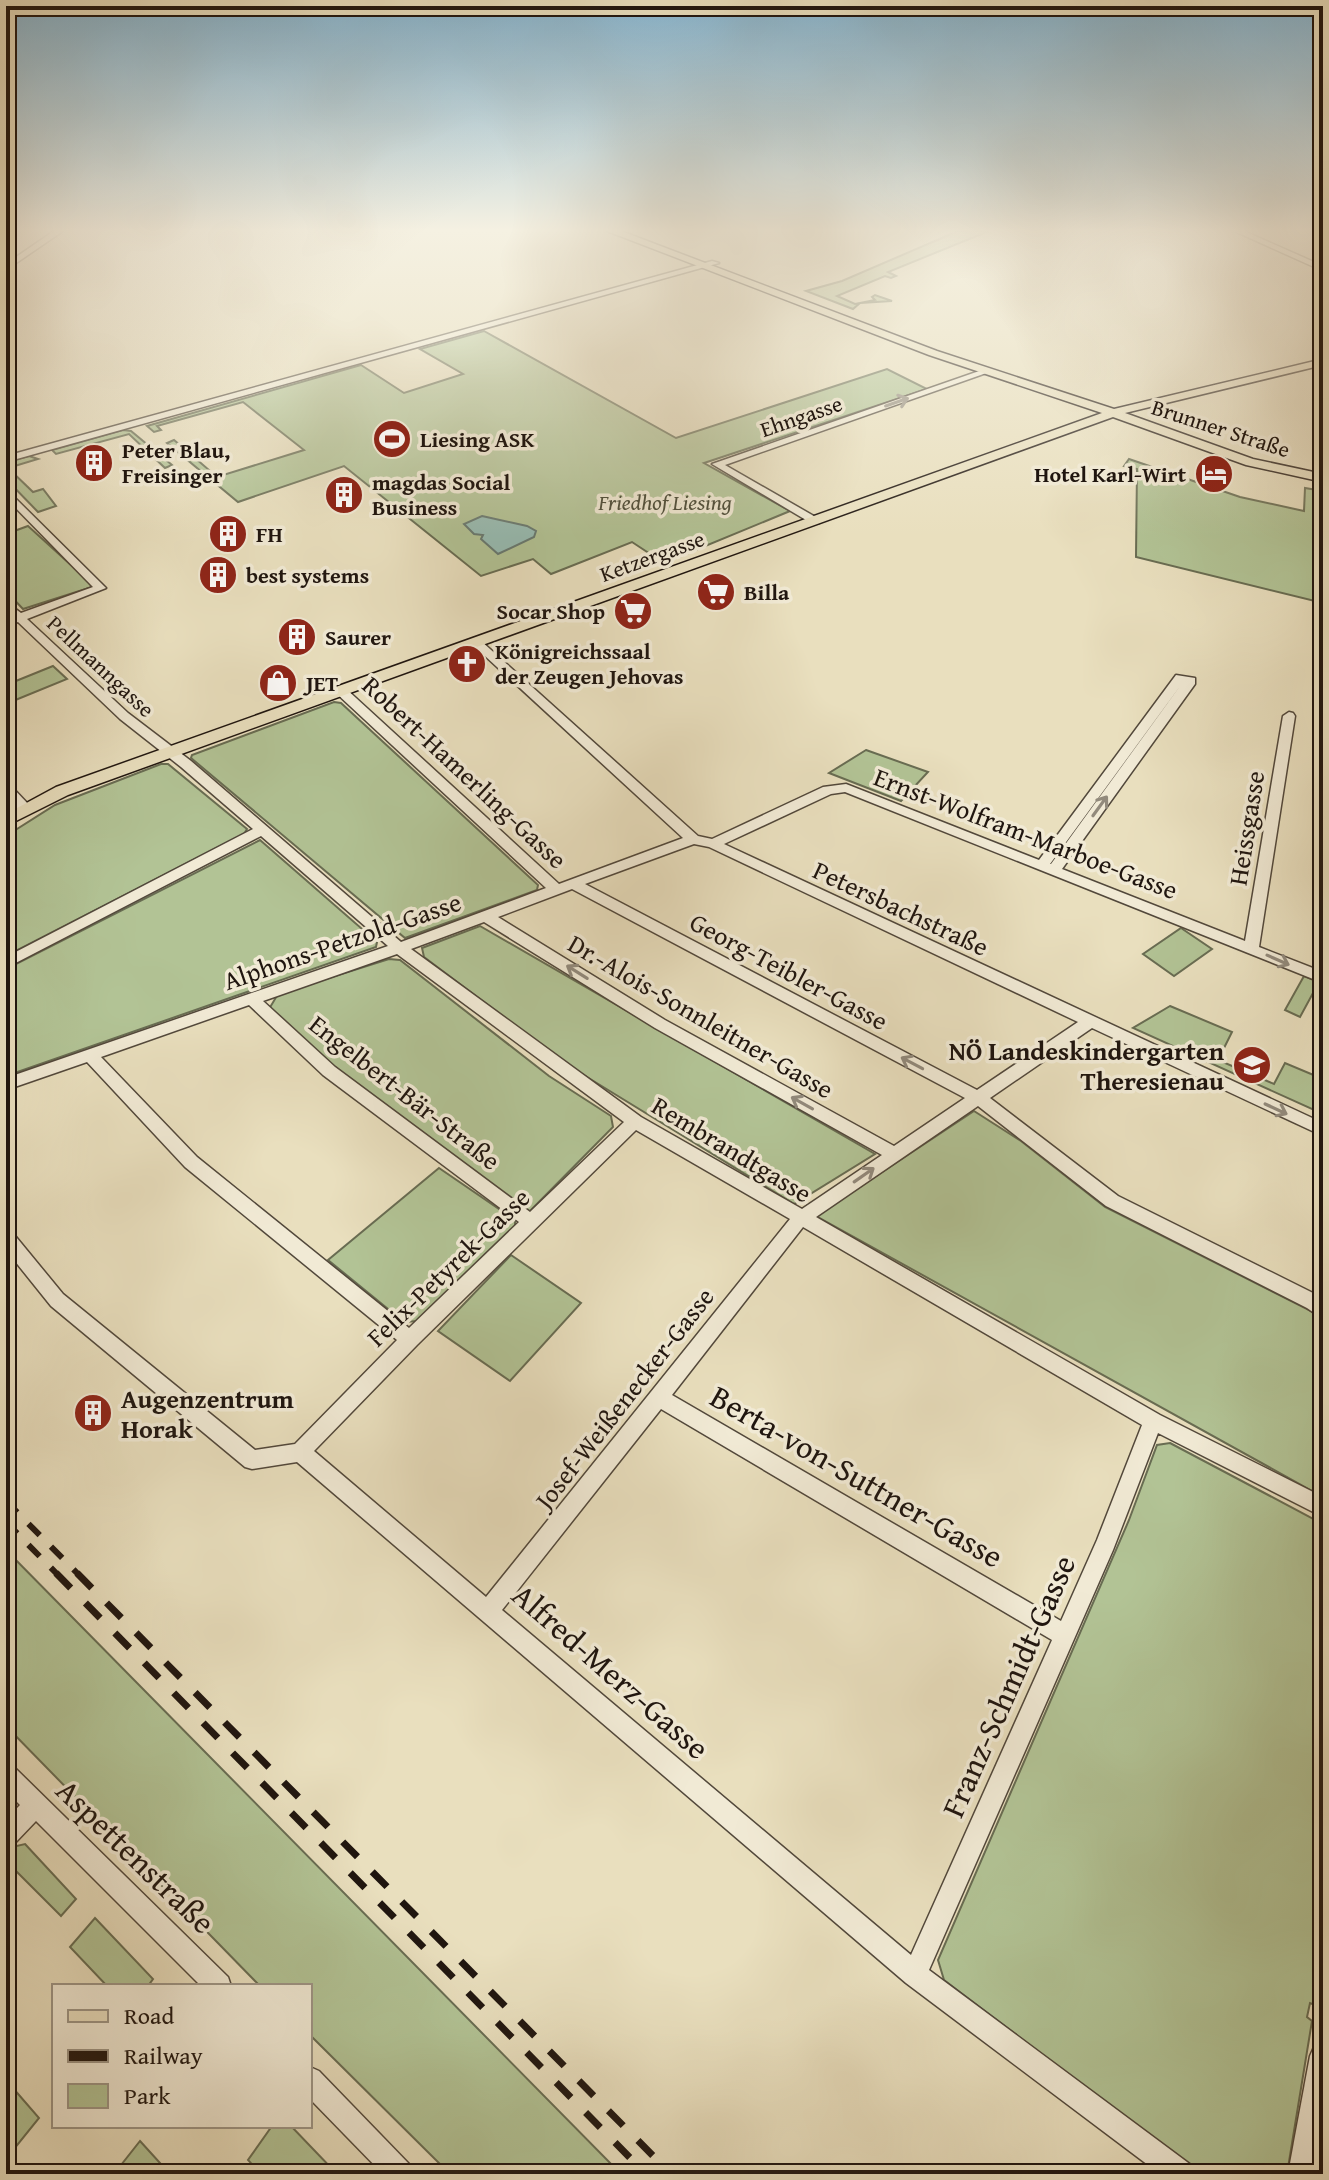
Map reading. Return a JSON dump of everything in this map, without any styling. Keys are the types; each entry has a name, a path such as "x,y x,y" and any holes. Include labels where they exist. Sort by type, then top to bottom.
{"main road":[{"name":"Brunner Straße","path":"888,333 988,371 1118,411 1227,456 1323,478"},
{"name":"Brunner Straße","path":"897,333 1222,446 1323,471"},
{"name":"Ketzergasse","path":"6,821 62,791 1118,411 1323,362"}],"street":[{"path":"6,459 461,333"},
{"name":"Ehngasse","path":"815,521 717,464 988,371"},
{"path":"6,492 100,588 6,623"},
{"name":"Pellmanngasse","path":"6,605 124,716 170,753"},
{"path":"476,642 693,839"},
{"path":"1180,678 1191,681 1049,867 1180,678"},
{"name":"Robert-Hamerling-Gasse","path":"340,690 557,890"},
{"name":"Heissgasse","path":"1251,948 1289,716"},
{"name":"Rembrandtgasse","path":"170,753 399,948 505,1029 635,1121 799,1220 1153,1421 1323,1507"},
{"name":"Ernst-Wolfram-Marboe-Gasse","path":"713,844 837,787 1049,867 1323,978"},
{"path":"6,789 25,809"},
{"path":"6,963 263,830"},
{"name":"Petersbachstraße","path":"693,839 713,844 1088,1023 1323,1130"},
{"name":"Alphons-Petzold-Gasse","path":"6,1084 399,948 693,839"},
{"name":"Georg-Teibler-Gasse","path":"574,884 980,1099 1112,1201 1313,1302 1323,1311"},
{"name":"Dr.-Alois-Sonnleitner-Gasse","path":"486,916 660,1024 894,1154"},
{"name":"Engelbert-Bär-Straße","path":"252,999 329,1071 531,1222"},
{"name":"Josef-Weißenecker-Gasse","path":"490,1609 799,1220 1088,1023"},
{"path":"90,1055 191,1162 410,1339"},
{"name":"Felix-Petyrek-Gasse","path":"300,1452 410,1339 635,1121"},
{"path":"6,1237 57,1300 252,1460 300,1452"},
{"name":"Berta-von-Suttner-Gasse","path":"658,1397 776,1471 951,1566 1064,1635"},
{"name":"Franz-Schmidt-Gasse","path":"915,1974 1064,1635 1153,1421"},
{"name":"Alfred-Merz-Gasse","path":"300,1452 490,1609 915,1974 1182,2174"},
{"name":"Aspettenstraße","path":"6,1775 217,1984"},
{"path":"6,1836 34,1806"},
{"path":"1301,2174 1323,2056"},
{"path":"312,2082 401,2174"}],"green space":[{"name":"Friedhof Liesing","path":"487,333 676,438 887,369 927,389 704,463 790,511 664,563 632,542 551,574 533,559 481,576 344,466 238,502 167,443 174,440 217,477 304,450 243,402 157,426 161,430 154,432 147,426 361,365 404,393 463,374 420,349"},
{"path":"123,430 131,431 172,465 165,468 129,434 56,454 52,450"},
{"path":"29,456 38,459 8,468 33,492 43,489 56,506 38,512 6,479 6,462"},
{"path":"1129,459 1240,497 1304,511 1305,488 1323,491 1323,603 1136,557 1137,469 1124,466"},
{"path":"28,526 92,587 23,609 6,591 6,534"},
{"path":"53,666 67,679 13,701 6,694 6,685"},
{"path":"334,702 341,703 538,885 537,890 405,938 191,758 192,755"},
{"path":"866,750 928,772 901,801 829,773"},
{"path":"168,764 247,829 244,834 6,956 6,836 55,805"},
{"path":"260,840 377,942 376,947 6,1076 6,969"},
{"path":"480,926 875,1154 794,1204 569,1066 424,957 422,948"},
{"path":"1181,928 1212,949 1174,976 1143,954"},
{"path":"389,959 400,960 549,1076 611,1116 613,1127 529,1212 329,1063 269,1009 278,994"},
{"path":"1304,976 1319,982 1300,1017 1285,1010"},
{"path":"1170,1006 1232,1032 1218,1060 1274,1084 1285,1063 1323,1079 1323,1114 1133,1028"},
{"path":"974,1111 1021,1141 1105,1207 1317,1314 1323,1321 1320,1334 1323,1336 1323,1497 816,1216"},
{"path":"439,1168 515,1220 515,1226 418,1321 404,1322 328,1260"},
{"path":"511,1255 581,1303 510,1381 438,1331"},
{"path":"1170,1443 1323,1524 1323,1950 1315,2005 1310,2003 1307,2017 1312,2021 1287,2174 1199,2174 944,1980 938,1960 1129,1520 1157,1445"},
{"path":"6,1550 621,2174 450,2174 312,2037 312,1984 258,1984 6,1726"},
{"path":"25,1844 76,1899 61,1916 6,1861 12,1847"},
{"path":"95,1918 153,1979 149,1984 105,1984 70,1947"},
{"path":"6,2080 39,2118 6,2159"},
{"path":"271,2128 293,2128 337,2174 261,2174 248,2160"},
{"path":"140,2141 170,2174 114,2174"}],"water":[{"path":"482,516 527,526 536,531 534,537 498,554 481,539 483,535 474,534 464,524"}],"waterway":[{"path":"1323,486 1317,490 1318,512 1323,522"}],"railway":[{"path":"6,1501 79,1575"},
{"path":"6,1522 58,1575"},
{"path":"56,1573 646,2174"},
{"path":"77,1573 671,2174"}],"place":[{"name":"Liesing ASK","path":"392,439"},
{"name":"Peter Blau, Freisinger","path":"94,463"},
{"name":"Hotel Karl-Wirt","path":"1214,474"},
{"name":"magdas Social Business","path":"344,495"},
{"name":"FH","path":"228,534"},
{"name":"best systems","path":"218,575"},
{"name":"Billa","path":"716,592"},
{"name":"Socar Shop","path":"633,611"},
{"name":"Saurer","path":"297,637"},
{"name":"Königreichssaal der Zeugen Jehovas","path":"467,664"},
{"name":"JET","path":"278,683"},
{"name":"NÖ Landeskindergarten Theresienau","path":"1252,1065"},
{"name":"Augenzentrum Horak","path":"93,1413"}]}
